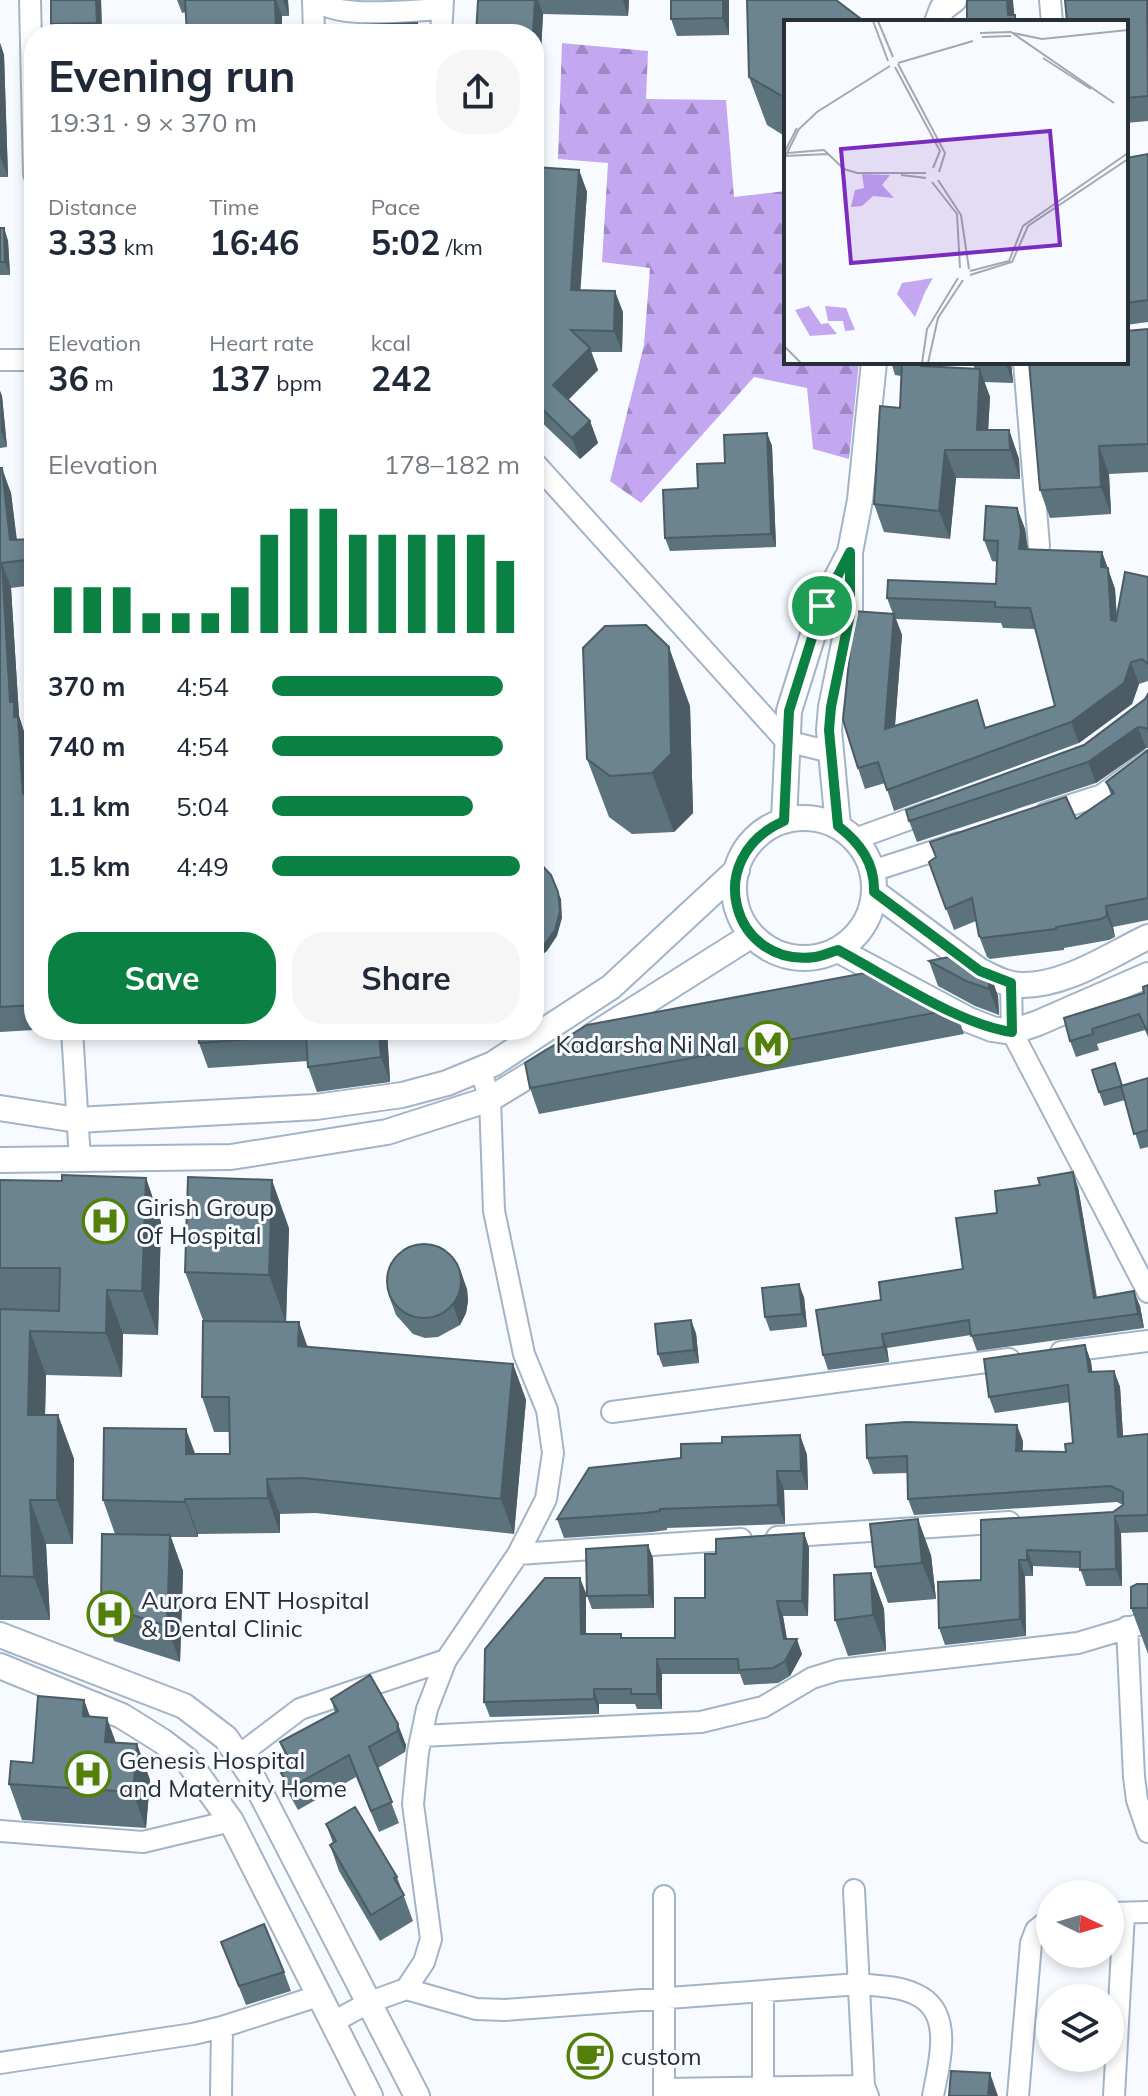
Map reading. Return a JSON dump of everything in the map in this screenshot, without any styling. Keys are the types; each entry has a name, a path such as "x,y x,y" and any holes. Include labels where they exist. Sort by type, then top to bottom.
{"street":[{"path":"30,0 31,24"},
{"path":"315,0 322,6 351,11 442,4 441,24"},
{"path":"314,24 315,0"},
{"path":"938,20 942,9 954,0"},
{"path":"1050,0 1052,20"},
{"path":"0,360 24,360"},
{"path":"874,364 860,500 850,552 850,614 831,707 831,752 846,832 873,882 980,971 1011,983 1046,982 1068,975 1148,937"},
{"path":"1024,364 1039,546"},
{"path":"544,473 786,741 831,752"},
{"path":"784,821 789,711 822,606 850,552"},
{"path":"1031,819 1102,795 1148,761"},
{"path":"873,882 871,909 864,925 838,950 816,957 793,957 771,950 752,935 740,916 735,894 737,870 743,854 754,839 784,821 802,817 820,819 846,832 955,802"},
{"path":"873,882 973,838"},
{"path":"544,1031 611,987 737,870"},
{"path":"0,1160 231,1157 387,1132 490,1099 752,935"},
{"path":"838,950 969,1020 992,1029 1012,1032 1148,975"},
{"path":"1011,983 1012,1032 1148,1292"},
{"path":"73,1040 80,1160"},
{"path":"0,1108 77,1120 316,1107 402,1095 447,1083 493,1064 530,1040"},
{"path":"406,1989 424,1962 431,1939 413,1804 427,1709 446,1660 518,1554 546,1499 553,1453 547,1410 524,1354 494,1211 490,1099 480,1069"},
{"path":"612,1412 1148,1341"},
{"path":"518,1554 1024,1521"},
{"path":"422,1736 701,1722 763,1707 812,1678 838,1670 1078,1643 1148,1622"},
{"path":"1127,1627 1134,1777 1137,1800 1148,1832"},
{"path":"0,1635 184,1706 226,1738 254,1780 417,2096"},
{"path":"238,1756 300,1709 446,1660"},
{"path":"0,1666 122,1716 187,1760 231,1821 370,2096"},
{"path":"0,1831 143,1842 231,1821"},
{"path":"664,1896 664,2092 866,2091 854,1890"},
{"path":"1124,1913 1148,1912"},
{"path":"1018,2096 1031,1943 1036,1930"},
{"path":"1114,2096 1116,1968"},
{"path":"333,2022 370,2002 406,1989 476,2009 505,2010 859,1984 901,1989 917,1994 930,2003 937,2013 942,2039 933,2096"},
{"path":"763,1992 763,2092"},
{"path":"0,2063 222,2027 321,1995"},
{"path":"221,2096 222,2027"}],"green space":[{"path":"562,43 648,51 646,99 726,100 734,197 784,191 784,364 859,364 849,459 813,449 807,388 754,377 641,503 610,481 644,345 650,268 602,262 608,163 558,159"}],"building":[{"path":"51,0 96,0 97,23 51,24"},
{"path":"185,0 275,0 276,24 186,24"},
{"path":"535,0 534,24 477,24 478,1"},
{"path":"671,0 723,0 723,18 671,19"},
{"path":"747,0 836,0 862,20 784,20 784,95 749,77"},
{"path":"967,0 1007,0 1008,15 1015,15 1015,20 967,20"},
{"path":"1065,0 1147,0 1148,96 1128,98 1128,20 1067,20"},
{"path":"1148,154 1148,300 1128,303 1128,158"},
{"path":"544,168 579,170 571,290 615,291 614,331 571,330 590,348 553,385 590,421 572,438 544,411"},
{"path":"0,228 4,228 5,262 0,262"},
{"path":"1148,329 1148,444 1099,446 1101,487 1040,490 1029,364 1128,364 1128,331"},
{"path":"902,364 980,369 977,430 1009,430 1010,450 945,450 939,511 874,504 880,406 900,408"},
{"path":"767,433 771,534 665,538 663,490 698,488 697,464 725,463 724,435"},
{"path":"2,468 10,540 24,539 24,560 2,563 10,702 14,702 14,717 18,717 24,794 24,1006 0,1007"},
{"path":"986,506 1017,508 1021,532 1019,549 1102,552 1101,567 1108,568 1111,620 1116,621 1125,572 1148,577 1148,664 1142,659 1131,662 1124,683 1071,722 887,790 878,762 858,768 843,720 854,611 894,614 885,729 977,700 985,728 1055,706 1030,608 995,607 995,602 887,598 888,580 996,584 998,541 984,540"},
{"path":"646,625 669,647 671,754 652,773 610,776 587,759 583,648 605,626"},
{"path":"1148,694 1148,730 1138,727 1088,762 909,821 906,810 1084,745"},
{"path":"1148,750 1148,898 1106,906 1107,916 1101,919 1056,929 982,938 979,936 972,898 946,909 929,862 936,857 930,842 1066,797 1076,819 1114,793 1106,782"},
{"path":"544,867 558,892 560,911 555,930 544,945"},
{"path":"959,955 989,970 989,989 966,981 929,961"},
{"path":"881,970 955,1009 530,1088 525,1063 587,1025"},
{"path":"1148,985 1148,1033 1139,1014 1092,1029 1093,1034 1070,1041 1064,1018 1144,993 1143,987"},
{"path":"199,1040 239,1040 199,1043"},
{"path":"306,1040 380,1040 381,1057 308,1067"},
{"path":"1115,1063 1122,1086 1099,1092 1092,1070"},
{"path":"1148,1078 1148,1130 1134,1134 1121,1086"},
{"path":"1073,1172 1094,1298 1134,1291 1138,1314 971,1336 969,1320 882,1334 884,1347 823,1355 816,1310 881,1300 879,1282 963,1269 956,1218 997,1213 995,1191 1040,1185 1038,1178"},
{"path":"62,1175 146,1178 142,1291 107,1290 106,1333 30,1331 28,1415 58,1415 57,1500 30,1500 34,1577 0,1576 0,1309 59,1311 60,1268 0,1268 0,1180 62,1181"},
{"path":"188,1177 272,1180 269,1275 185,1272"},
{"path":"424,1244 438,1247 450,1255 458,1267 461,1281 458,1295 450,1307 438,1315 424,1318 410,1315 398,1307 390,1295 387,1281 390,1267 398,1255 410,1247"},
{"path":"799,1284 802,1314 765,1317 762,1288"},
{"path":"691,1320 694,1350 658,1354 655,1324"},
{"path":"203,1321 299,1322 298,1346 513,1364 501,1499 303,1478 267,1479 268,1498 185,1499 185,1502 103,1500 104,1428 186,1429 186,1454 230,1454 229,1397 202,1397"},
{"path":"1085,1345 1089,1372 1114,1371 1118,1437 1148,1434 1148,1515 1115,1516 1116,1569 1080,1570 1080,1552 1027,1550 1027,1560 1019,1560 1020,1619 939,1628 938,1582 981,1580 981,1520 1113,1512 1123,1505 1123,1492 1111,1486 908,1499 907,1456 867,1458 866,1425 906,1422 1017,1425 1016,1451 1066,1452 1065,1444 1073,1443 1068,1385 989,1397 984,1359"},
{"path":"800,1435 801,1471 777,1471 778,1505 660,1509 645,1513 557,1519 589,1468 681,1458 681,1444 722,1443 722,1437"},
{"path":"918,1519 922,1563 875,1567 870,1524"},
{"path":"804,1533 802,1601 777,1601 784,1639 797,1639 785,1661 773,1668 739,1670 738,1659 657,1659 657,1694 631,1694 631,1689 594,1689 594,1699 484,1702 485,1649 545,1578 580,1578 581,1634 675,1638 675,1598 705,1598 705,1554 716,1554 716,1539"},
{"path":"102,1534 170,1535 167,1626 101,1605"},
{"path":"648,1545 649,1595 587,1596 586,1549"},
{"path":"871,1573 873,1615 835,1620 834,1575"},
{"path":"1148,1584 1148,1608 1131,1608 1131,1587"},
{"path":"370,1675 398,1724 397,1731 369,1747 392,1802 371,1811 349,1755 290,1788 281,1773 293,1766 280,1742 338,1711 331,1699"},
{"path":"38,1696 84,1700 83,1716 107,1718 105,1742 137,1744 133,1792 9,1784 11,1761 33,1763"},
{"path":"355,1807 397,1877 394,1878 404,1895 371,1915 330,1845 336,1841 326,1824"},
{"path":"264,1924 284,1972 239,1986 221,1942"},
{"path":"951,2071 990,2073 988,2096 949,2096"}],"place":[{"name":"Kadarsha Ni Nal","path":"768,1044"},
{"name":"Girish Group Of Hospital","path":"105,1221"},
{"name":"Aurora ENT Hospital & Dental Clinic","path":"110,1614"},
{"name":"Genesis Hospital and Maternity Home","path":"88,1774"},
{"name":"custom","path":"590,2056"}],"route":[{"path":"850,552 850,614 829,730 838,826 859,845 872,871 874,892 980,971 1011,983 1012,1032 992,1029 969,1020 838,950 816,957 793,957 771,950 752,935 740,916 735,894 737,870 743,854 754,839 784,821 789,711 822,606 850,552"}]}
